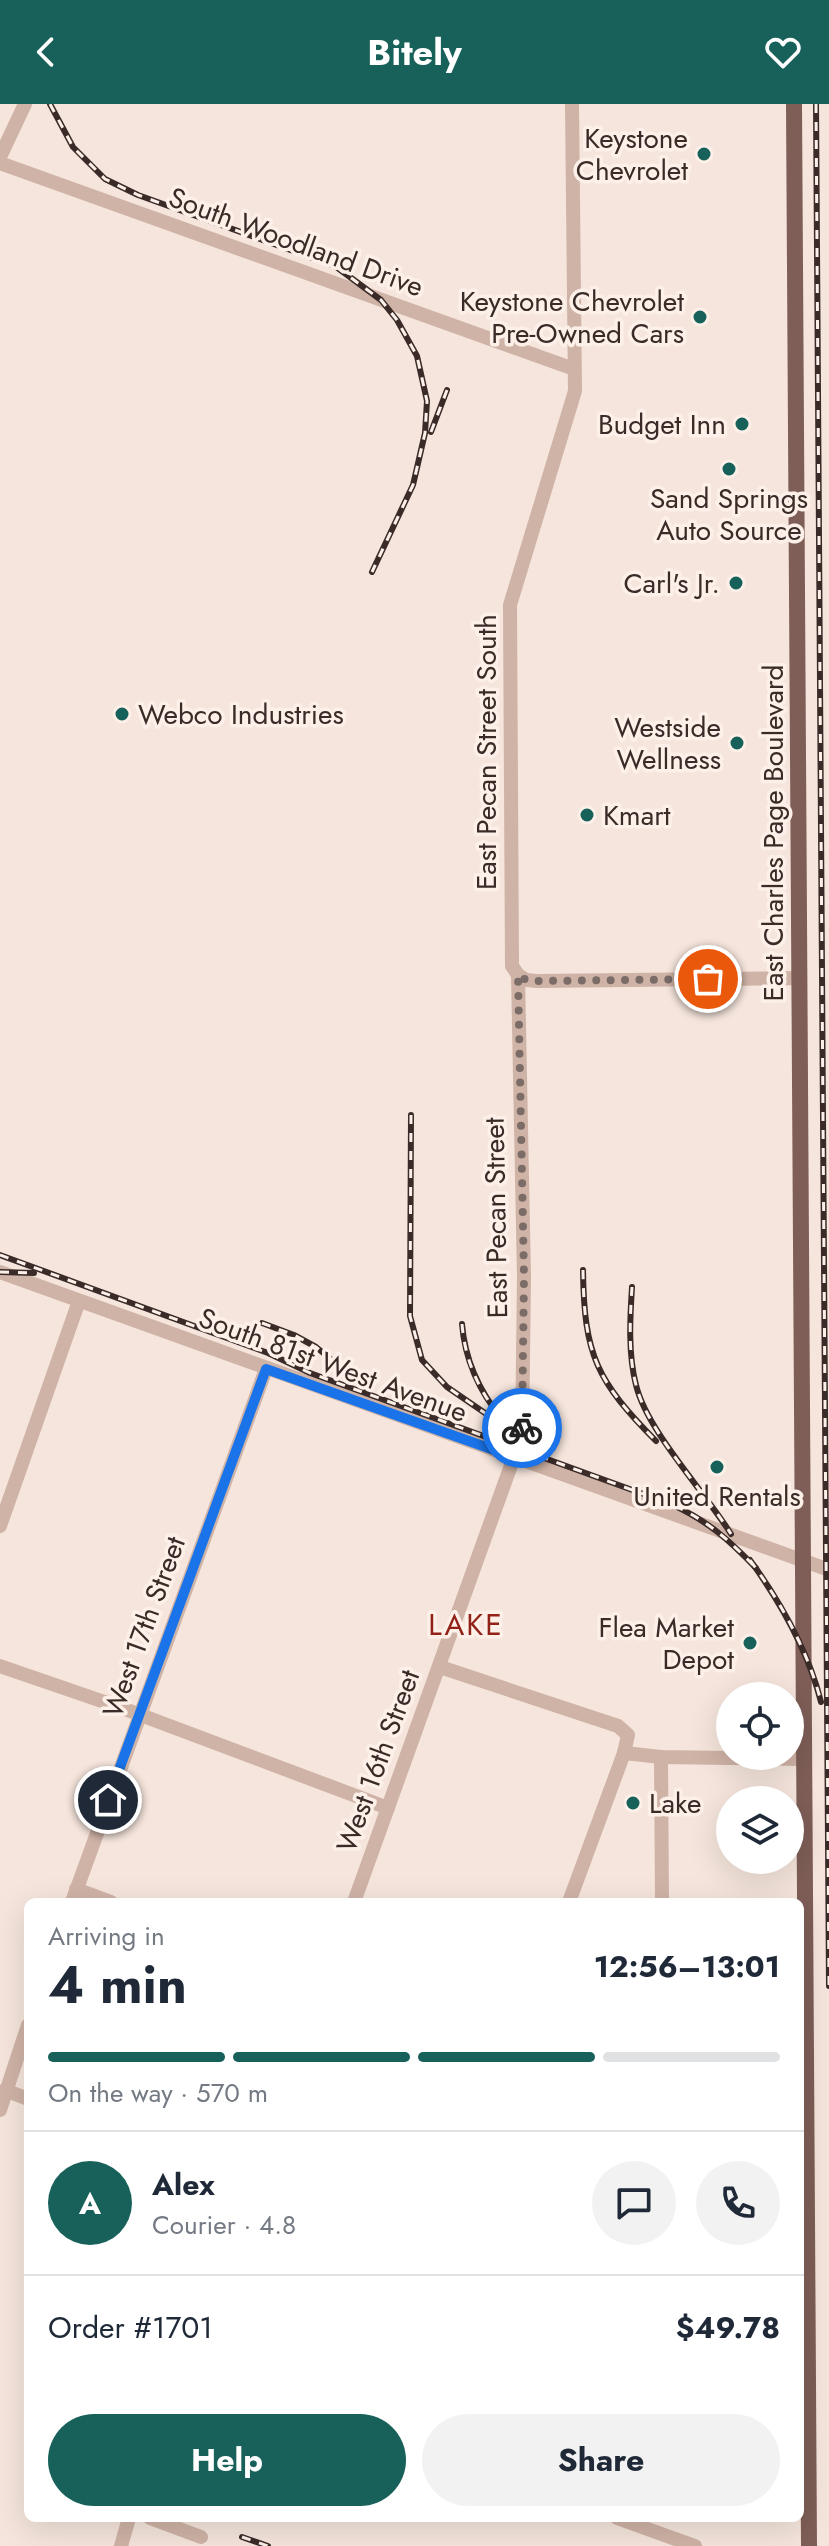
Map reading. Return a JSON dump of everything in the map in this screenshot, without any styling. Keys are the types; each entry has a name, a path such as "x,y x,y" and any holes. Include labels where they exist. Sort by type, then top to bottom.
{"main road":[{"name":"East Charles Page Boulevard","path":"794,104 805,1759 804,2156 809,2546"}],"street":[{"path":"0,157 25,104"},
{"name":"East Pecan Street South","path":"518,975 512,966 510,605 575,391 572,104"},
{"name":"South Woodland Drive","path":"0,163 574,369"},
{"path":"518,975 537,981 800,978"},
{"name":"East Pecan Street","path":"514,1457 520,1450 522,1439 523,1356 518,975"},
{"name":"South 81st West Avenue","path":"0,1272 829,1570"},
{"path":"0,1526 79,1301"},
{"name":"West 17th Street","path":"74,1896 266,1369"},
{"name":"West 16th Street","path":"355,1898 514,1457"},
{"path":"0,1666 122,1708 388,1808"},
{"path":"440,1667 618,1726 628,1735 570,1898"},
{"path":"624,1753 661,1757 805,1759"},
{"path":"661,1757 662,1898"},
{"path":"0,2110 24,2036"},
{"path":"5,2090 24,2097"},
{"path":"121,2546 128,2522"},
{"path":"161,2522 201,2537"},
{"path":"628,2522 695,2546"}],"railway":[{"path":"50,104 73,147 105,179 138,195 335,266 381,300 397,320 417,356 427,401 425,433 413,485 372,572"},
{"path":"816,104 829,1986"},
{"path":"431,432 447,390"},
{"path":"411,1115 410,1316 422,1360 447,1387 533,1446"},
{"path":"0,1255 268,1353 310,1373 671,1504 717,1532 756,1568"},
{"path":"583,1270 587,1325 598,1365 620,1401 656,1441"},
{"path":"0,1272 34,1273"},
{"path":"632,1287 632,1361 642,1403 664,1441 731,1534"},
{"path":"262,1323 316,1347 365,1387"},
{"path":"462,1324 474,1375 502,1419"},
{"path":"750,1560 792,1628 809,1664 821,1702"},
{"path":"242,2537 268,2546"}],"way so far":[{"path":"522,1428 524,1277 518,975 537,981 708,979"}],"place":[{"name":"Keystone Chevrolet","path":"704,154"},
{"name":"Keystone Chevrolet Pre-Owned Cars","path":"700,317"},
{"name":"Budget Inn","path":"742,424"},
{"name":"Sand Springs Auto Source","path":"729,469"},
{"name":"Carl's Jr.","path":"736,583"},
{"name":"Webco Industries","path":"122,714"},
{"name":"Westside Wellness","path":"737,743"},
{"name":"Kmart","path":"587,815"},
{"name":"United Rentals","path":"717,1467"},
{"name":"Flea Market Depot","path":"750,1643"},
{"name":"Lake","path":"633,1803"}],"district":[{"name":"LAKE","path":"466,1624"}],"route":[{"path":"108,1800 266,1369 514,1457 520,1450 522,1428"}]}
